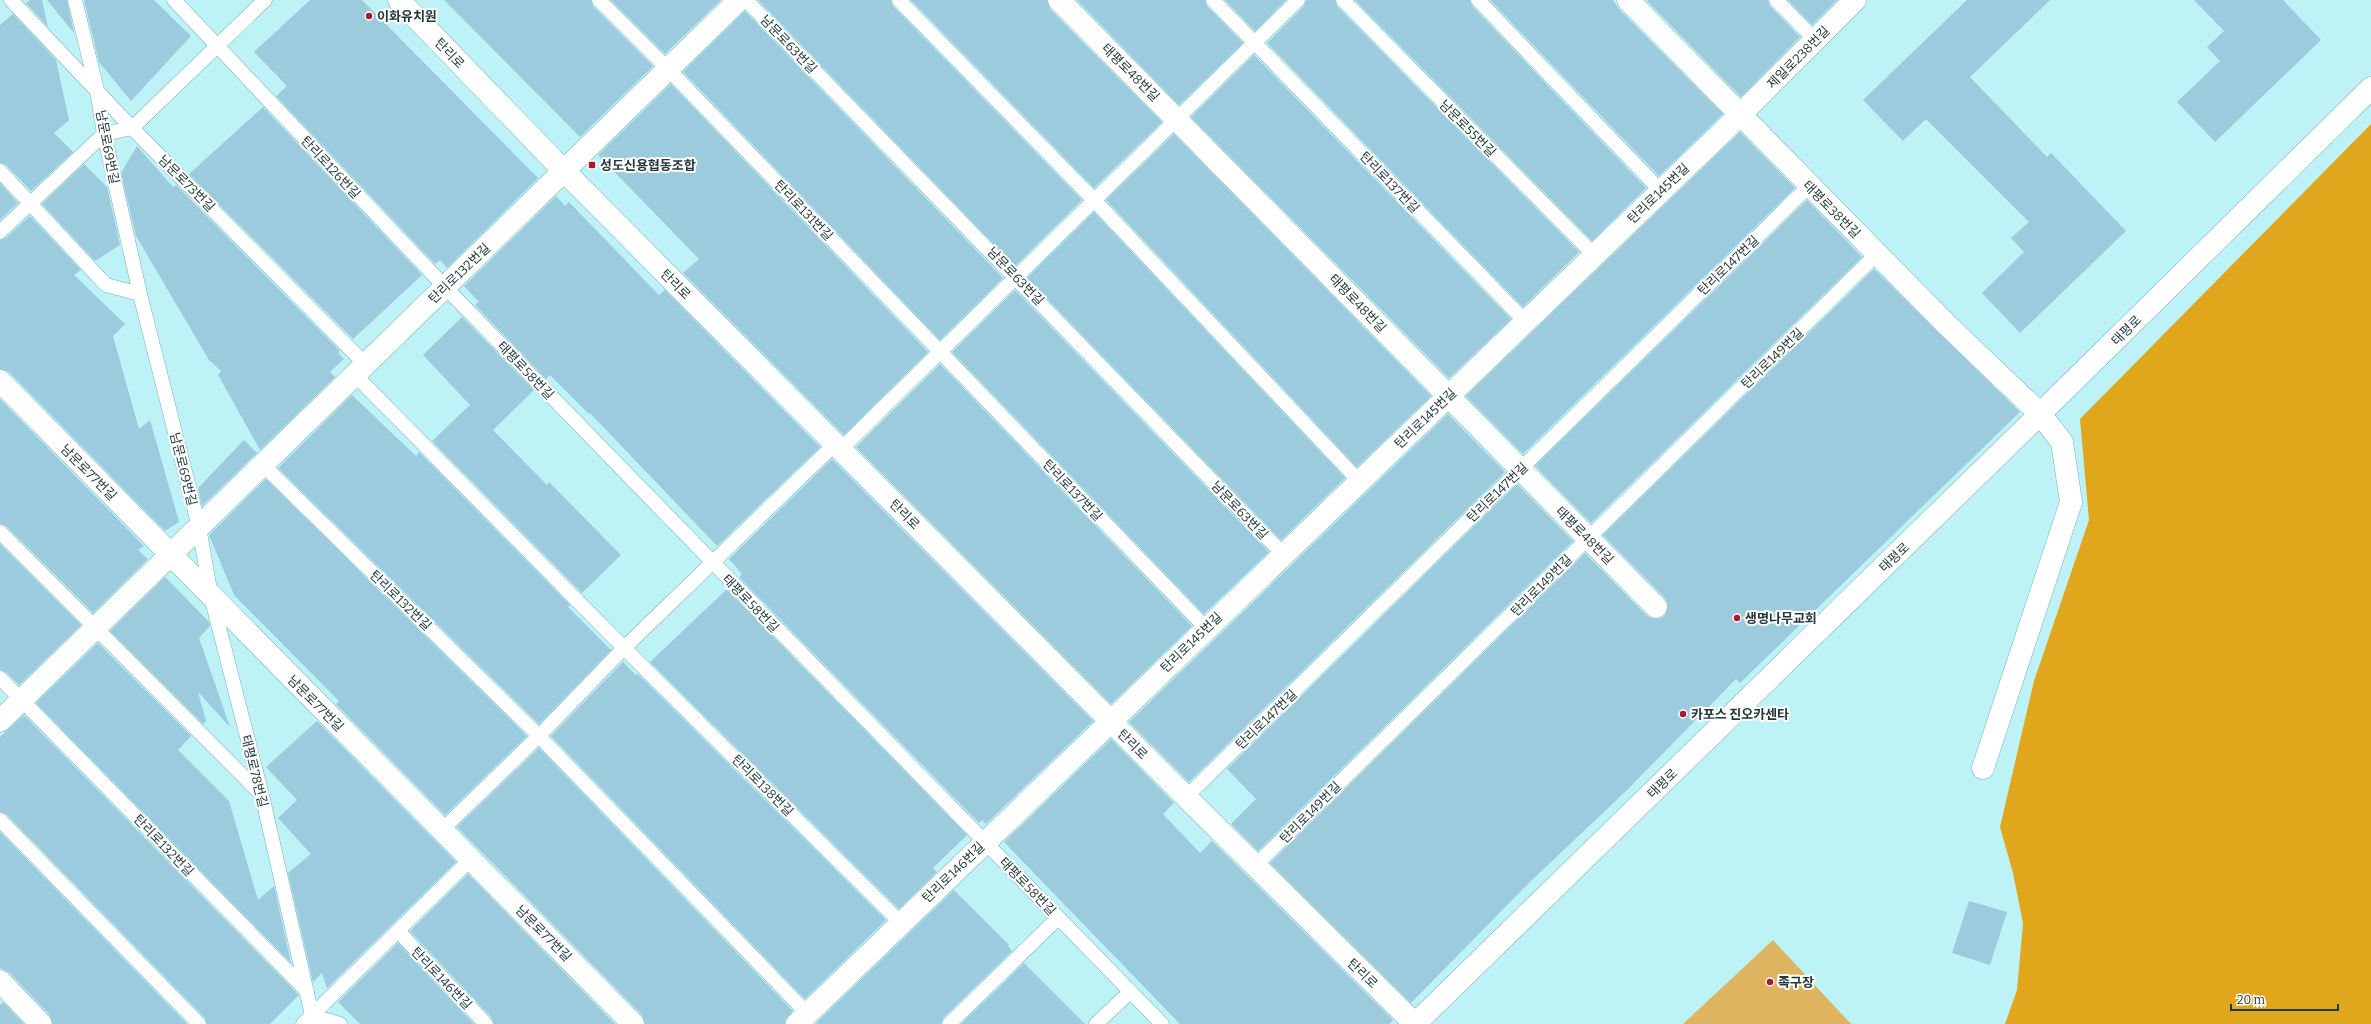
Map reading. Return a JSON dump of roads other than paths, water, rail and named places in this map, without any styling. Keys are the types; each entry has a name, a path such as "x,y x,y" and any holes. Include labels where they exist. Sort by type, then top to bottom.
{"street":[{"name":"탄리로","path":"398,0 564,171 1186,797 1415,1024"},
{"path":"564,171 739,0"},
{"name":"태평로48번길","path":"1059,0 1656,607"},
{"name":"태평로38번길","path":"1628,0 1946,324 2040,414 2062,442 2071,502 1983,768"},
{"name":"제일로238번길","path":"1740,115 1855,0"},
{"name":"태평로","path":"1415,1024 2040,414 2371,88"},
{"name":"탄리로145번길","path":"1110,720 1740,115"},
{"name":"탄리로132번길","path":"0,721 564,171"},
{"name":"남문로77번길","path":"0,381 633,1024"},
{"name":"탄리로146번길","path":"802,1019 1110,720"},
{"path":"0,981 41,1024"}],"lane":[{"name":"남문로73번길","path":"11,0 360,370"},
{"name":"남문로69번길","path":"75,0 97,90 104,134 140,294 199,527"},
{"path":"174,0 218,47"},
{"path":"0,232 104,134 132,128 218,47 265,0"},
{"name":"탄리로131번길","path":"599,0 668,69 940,351"},
{"name":"남문로63번길","path":"746,0 1016,276 1283,554"},
{"path":"899,0 1094,200 1359,481"},
{"path":"1214,0 1255,42"},
{"path":"442,830 539,736 624,648 712,563 940,351 1298,0"},
{"name":"남문로55번길","path":"1343,0 1594,255"},
{"path":"1478,0 1661,191"},
{"path":"1776,0 1815,40"},
{"name":"탄리로137번길","path":"1255,42 1525,321"},
{"name":"탄리로126번길","path":"218,47 445,287"},
{"path":"0,172 31,203 106,285 140,294"},
{"name":"탄리로147번길","path":"1186,797 1809,186"},
{"name":"탄리로149번길","path":"1255,866 1878,254"},
{"name":"태평로58번길","path":"445,287 1162,1024"},
{"name":"탄리로137번길","path":"940,351 1206,628"},
{"path":"360,370 624,648"},
{"name":"탄리로132번길","path":"263,465 539,736"},
{"name":"태평로78번길","path":"199,527 211,596 262,795 307,991 310,1021"},
{"path":"0,532 262,795"},
{"name":"탄리로138번길","path":"624,648 901,923"},
{"name":"탄리로132번길","path":"0,678 307,991"},
{"path":"539,736 802,1019"},
{"path":"0,820 199,1024"},
{"path":"310,1021 471,859"},
{"name":"태평로58번길","path":"949,1024 1058,918"},
{"name":"탄리로146번길","path":"398,931 486,1024"},
{"path":"1096,1024 1130,992"},
{"path":"310,1021 340,1024"}],"place":[{"name":"이화유치원","path":"369,16"},
{"name":"성도신용협동조합","path":"592,165"},
{"name":"생명나무교회","path":"1737,618"},
{"name":"카포스 진오카센타","path":"1683,714"},
{"name":"족구장","path":"1770,982"}]}
